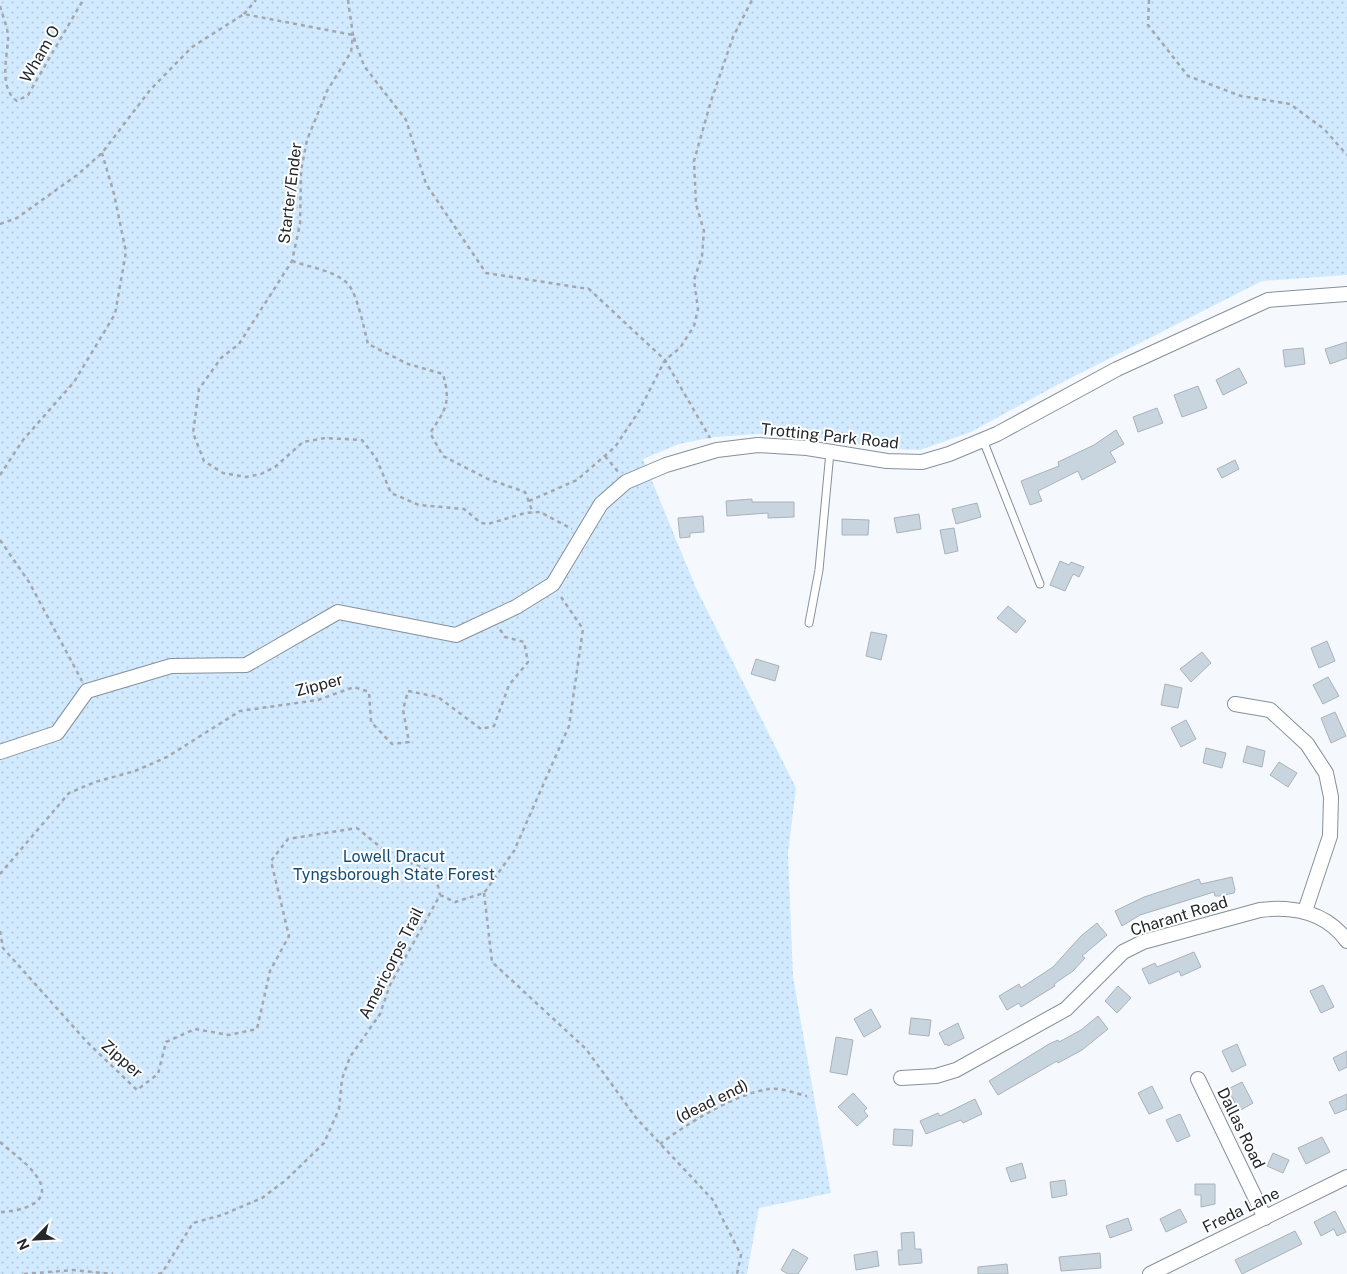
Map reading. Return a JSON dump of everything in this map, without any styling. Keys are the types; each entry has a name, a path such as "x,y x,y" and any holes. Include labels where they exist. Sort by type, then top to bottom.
{"street":[{"name":"Trotting Park Road","path":"87,691 171,666 246,665 338,612 456,635 492,618 553,584 586,532 601,504 626,482 685,458 717,450 758,445 830,452 887,461 922,462 983,440 1117,369 1204,331 1261,302 1299,296 1347,294"},
{"path":"0,752 57,732 87,691"},
{"path":"1235,704 1270,710 1307,744 1326,772 1331,797 1330,836 1305,911"},
{"name":"Charant Road","path":"900,1078 936,1076 956,1070 1066,1009 1123,952 1143,942 1260,910 1276,908 1312,913 1330,925 1347,941"},
{"name":"Dallas Road","path":"1198,1079 1266,1218"},
{"name":"Freda Lane","path":"1150,1274 1347,1177"}],"lane":[{"path":"983,440 1040,584"},
{"path":"809,623 819,570 830,452"}],"path":[{"name":"Wham O","path":"0,6 8,40 1,70 2,85 10,98 17,101 28,95 84,0"},
{"path":"0,224 17,218 77,176 102,153 150,90 192,47 244,14 256,0"},
{"name":"Starter/Ender","path":"348,0 353,35 351,52 327,91 307,140 301,170 300,224 292,261 239,344 221,358 199,388 192,434 204,462 224,474 246,477 261,474 275,467 303,442 324,438 362,440 376,458 390,493 404,499 419,505 464,508 481,523 488,524 533,513"},
{"path":"529,501 576,480 616,447 639,411 664,360 680,348 690,335 698,310 694,285 702,256 704,231 696,204 694,160 711,101 733,37 752,0"},
{"path":"1149,0 1148,25 1188,76 1242,96 1290,104 1324,129 1347,155"},
{"path":"244,14 353,35 364,66 406,120 426,184 486,273 589,289 664,360 717,450"},
{"path":"0,475 24,440 74,382 115,314 126,252 114,194 102,153"},
{"path":"292,261 331,273 348,283 368,344 408,364 443,374 448,393 444,412 430,433 443,456 488,479 525,492 533,513 540,512 566,527 586,532"},
{"path":"604,456 626,482"},
{"path":"0,540 29,582 87,691"},
{"path":"440,895 455,902 484,893 514,851 569,726 583,629 553,584"},
{"name":"Zipper","path":"0,874 69,793 96,782 136,771 167,757 240,710 318,700 354,687 369,692 371,722 392,744 409,742 403,710 408,691 438,697 481,729 494,726 509,685 528,662 524,642 505,638 492,618"},
{"name":"Zipper","path":"0,931 3,948 87,1042 137,1090 158,1074 166,1042 195,1029 229,1035 257,1029 270,971 289,936 270,861 288,839 357,828 389,854 435,873 440,895"},
{"path":"484,893 492,962 586,1049 637,1119 713,1200 741,1255 737,1274"},
{"name":"Americorps Trail","path":"158,1274 162,1273 193,1223 262,1198 286,1180 324,1143 340,1109 342,1078 350,1057 380,1014 390,985 440,895"},
{"name":"(dead end)","path":"660,1144 680,1128 744,1095 771,1088 807,1096"},
{"path":"0,1142 35,1174 42,1187 41,1194 32,1206 18,1211 0,1212"},
{"path":"24,1274 73,1270 114,1274"}],"green space":[{"name":"Lowell Dracut Tyngsborough State Forest","path":"0,0 1347,0 1347,275 1262,281 1057,385 971,432 920,450 888,449 808,436 759,434 715,437 679,444 643,459 696,588 796,788 788,853 793,977 831,1193 759,1208 747,1274 0,1274"}],"building":[{"path":"1347,342 1347,358 1330,364 1325,349"},
{"path":"1303,348 1305,364 1285,367 1283,350"},
{"path":"1239,368 1247,383 1223,395 1216,380"},
{"path":"1198,386 1207,408 1182,417 1174,395"},
{"path":"1157,408 1163,423 1138,432 1133,417"},
{"path":"1116,430 1124,444 1110,452 1116,462 1082,480 1078,471 1038,491 1042,501 1030,505 1021,481 1059,466 1058,462 1094,445"},
{"path":"1235,460 1239,469 1222,478 1217,469"},
{"path":"752,499 752,502 794,502 794,517 768,518 768,513 727,516 726,501"},
{"path":"977,503 981,517 956,524 952,509"},
{"path":"919,514 921,529 897,533 894,518"},
{"path":"703,516 704,532 690,533 690,537 680,538 678,518"},
{"path":"842,519 869,520 868,535 842,535"},
{"path":"954,528 958,551 945,554 940,530"},
{"path":"1060,561 1069,565 1071,562 1084,567 1079,577 1073,574 1065,591 1050,585"},
{"path":"1008,606 1026,621 1016,633 997,618"},
{"path":"871,632 887,635 881,660 866,656"},
{"path":"1327,641 1335,661 1319,668 1311,648"},
{"path":"1202,652 1211,663 1191,682 1180,669"},
{"path":"756,659 779,666 775,681 751,674"},
{"path":"1328,677 1339,696 1323,704 1313,685"},
{"path":"1165,684 1182,688 1178,708 1161,705"},
{"path":"1335,712 1346,736 1331,743 1321,718"},
{"path":"1186,720 1196,739 1181,747 1171,728"},
{"path":"1247,746 1265,751 1262,767 1243,762"},
{"path":"1206,748 1226,753 1222,768 1203,763"},
{"path":"1279,762 1297,773 1288,787 1270,775"},
{"path":"1232,877 1234,893 1215,896 1214,892 1140,915 1122,926 1115,911 1144,897 1199,879 1201,884"},
{"path":"1097,923 1107,935 1082,956 1085,958 1073,971 1054,984 1055,986 1021,1007 1019,1003 1007,1010 999,996 1019,984 1021,988 1053,967 1081,936"},
{"path":"1194,952 1201,967 1181,976 1179,971 1149,984 1142,969 1155,963 1157,967"},
{"path":"1323,985 1334,1007 1321,1013 1310,991"},
{"path":"1118,986 1131,998 1117,1013 1105,1001"},
{"path":"871,1009 881,1027 864,1037 854,1019"},
{"path":"1098,1016 1108,1029 1082,1050 1058,1063 1057,1061 998,1095 989,1081 1049,1044 1058,1040 1059,1042 1081,1030"},
{"path":"911,1018 931,1020 929,1036 909,1034"},
{"path":"958,1023 964,1038 948,1046 947,1044 945,1045 939,1033"},
{"path":"836,1037 853,1040 847,1075 830,1072"},
{"path":"1237,1044 1246,1065 1232,1072 1222,1051"},
{"path":"1347,1051 1347,1067 1339,1071 1333,1058"},
{"path":"1242,1082 1253,1103 1239,1111 1228,1089"},
{"path":"1152,1086 1163,1108 1149,1114 1138,1093"},
{"path":"853,1093 867,1108 864,1111 868,1116 857,1126 838,1107"},
{"path":"1347,1094 1347,1109 1335,1114 1329,1102"},
{"path":"975,1099 982,1114 963,1123 961,1120 926,1134 920,1121 938,1113 940,1116"},
{"path":"1180,1114 1190,1136 1177,1142 1166,1120"},
{"path":"894,1129 913,1130 912,1146 893,1145"},
{"path":"1322,1137 1330,1152 1306,1164 1298,1148"},
{"path":"1273,1153 1289,1160 1283,1173 1267,1166"},
{"path":"1022,1163 1026,1178 1011,1182 1006,1168"},
{"path":"1065,1180 1067,1195 1052,1198 1050,1182"},
{"path":"1195,1184 1215,1184 1215,1204 1201,1207 1201,1195 1195,1195"},
{"path":"1180,1209 1187,1222 1166,1232 1160,1219"},
{"path":"1335,1211 1346,1232 1337,1236 1334,1229 1321,1236 1314,1222"},
{"path":"1128,1218 1132,1230 1110,1238 1106,1226"},
{"path":"1295,1231 1302,1244 1242,1274 1235,1260"},
{"path":"914,1232 915,1249 921,1249 922,1263 899,1265 898,1250 902,1250 901,1233"},
{"path":"793,1249 808,1258 798,1274 788,1274 781,1270"},
{"path":"877,1251 879,1266 856,1270 854,1255"},
{"path":"1100,1253 1101,1268 1061,1271 1059,1257"},
{"path":"1007,1264 1008,1274 978,1274 978,1267"}]}
